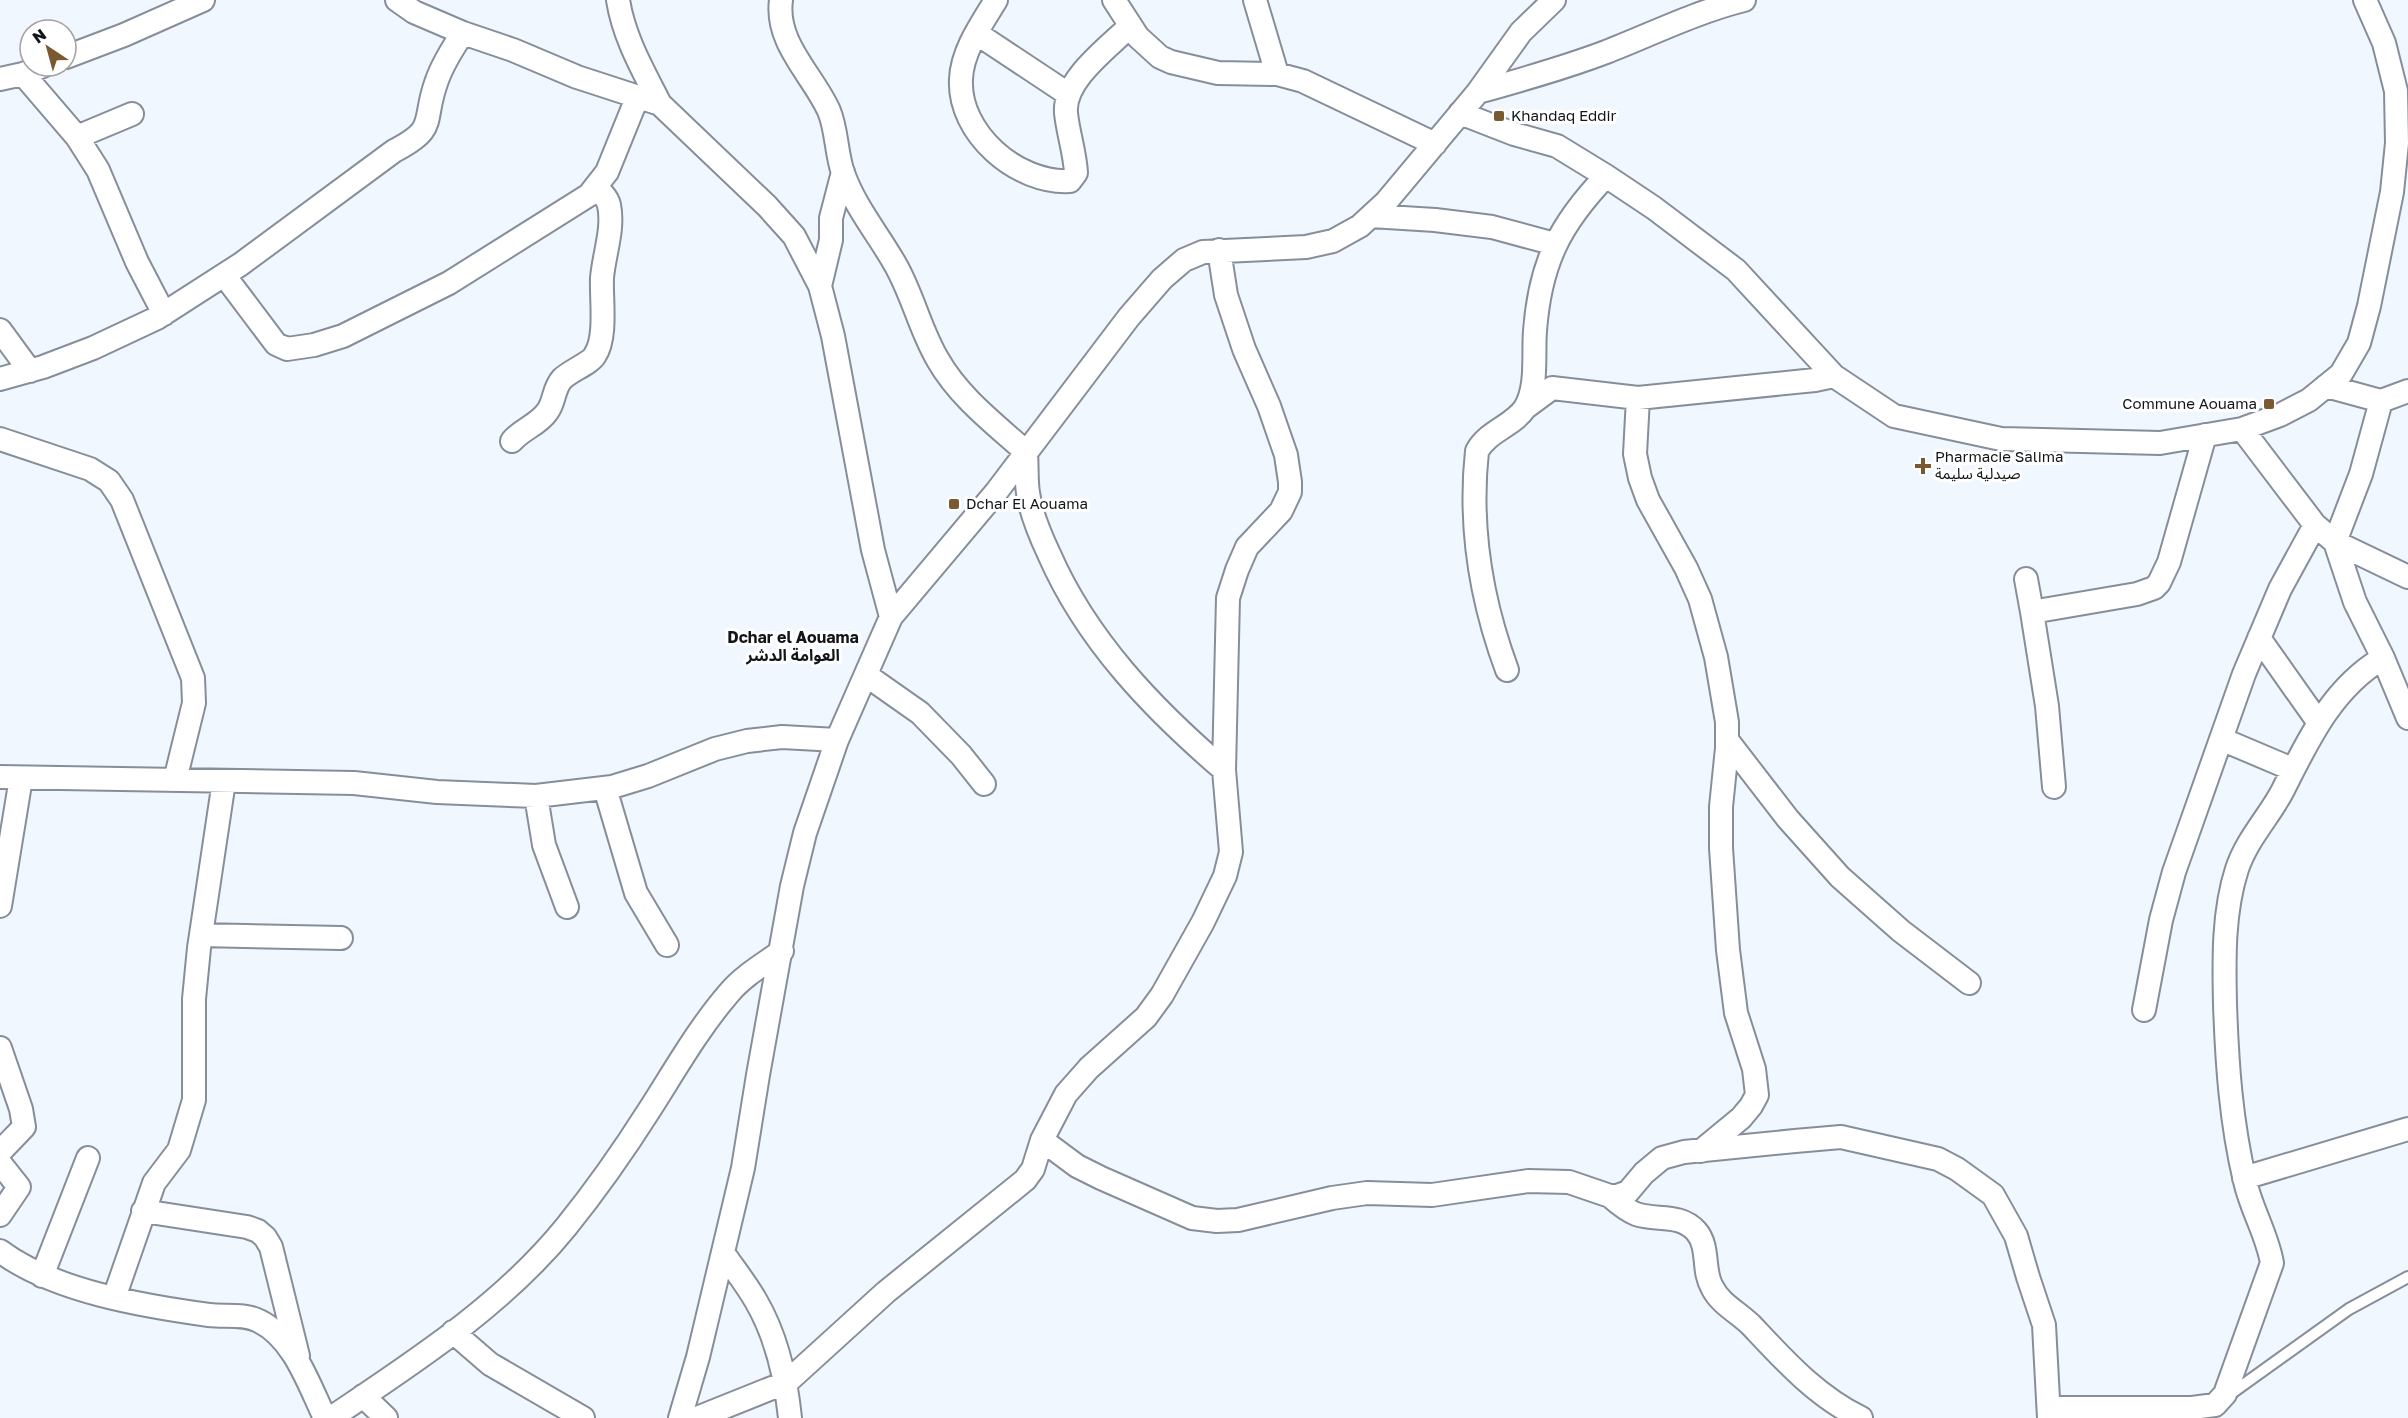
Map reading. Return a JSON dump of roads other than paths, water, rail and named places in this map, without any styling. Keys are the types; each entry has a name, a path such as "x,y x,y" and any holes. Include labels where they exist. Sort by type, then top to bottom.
{"street":[{"path":"78,52 202,0"},
{"path":"397,0 414,12 462,33 513,50 577,78 660,104"},
{"path":"618,0 620,16 632,48 660,104 781,221 794,236 820,286 833,336 873,550 891,617"},
{"path":"781,0 780,15 783,31 829,112 843,172 855,201 895,263 912,295 938,360 974,404 1026,452 1028,494 1038,528 1060,579 1083,619 1121,670 1188,739 1224,770"},
{"path":"996,0 976,33 960,76 961,97 975,131 1005,160 1025,171 1049,179 1062,181 1073,178 1076,166 1066,112 1068,94 1077,78 1130,26"},
{"path":"1114,0 1130,26 1155,52 1171,62 1218,74 1277,74 1303,81 1435,144"},
{"path":"1255,0 1277,74"},
{"path":"680,1418 724,1254 743,1168 792,886 805,833 837,740 891,617 997,491 1129,317 1162,279 1184,260 1203,252 1306,247 1333,241 1360,226 1386,202 1435,144 1478,92 1521,32 1554,0"},
{"path":"1478,92 1528,79 1605,52 1722,6 1744,0"},
{"path":"1460,113 1514,134 1557,146 1654,208 1736,270 1834,376 1894,416 2001,439 2160,443 2242,429 2280,415 2309,400 2341,374 2359,343 2369,306 2392,192 2397,143 2396,91 2384,43 2365,0"},
{"path":"0,379 30,371 93,348 164,314 224,275 394,152 420,136 430,118 432,97 440,73 462,33"},
{"path":"976,33 1068,94"},
{"path":"0,79 18,74"},
{"path":"38,78 98,170 137,262 164,314"},
{"path":"224,275 276,344 286,350 314,345 343,336 448,283 589,195 607,172 637,98"},
{"path":"77,137 132,114"},
{"path":"820,286 831,240 831,218 843,172"},
{"path":"1525,408 1532,389 1538,305 1549,259 1555,244 1583,200 1606,176"},
{"path":"512,441 517,434 537,422 548,411 555,389 563,378 594,358 599,346 602,278 610,228 609,204 604,195 595,187"},
{"path":"1371,216 1435,220 1492,227 1555,244"},
{"path":"697,1418 787,1382 886,1292 1013,1192 1033,1169 1042,1140 1066,1094 1089,1068 1146,1017 1162,995 1225,876 1231,852 1224,770 1228,598 1247,547 1281,511 1290,492 1290,482 1286,456 1269,406 1244,349 1226,295 1219,250"},
{"path":"0,330 30,371"},
{"path":"1507,670 1495,639 1474,524 1475,467 1477,450 1483,441 1552,388 1638,398 1815,381 1834,376"},
{"path":"2326,386 2381,401 2408,391"},
{"path":"1638,398 1635,454 1640,478 1657,518 1686,568 1700,599 1724,693 1727,740 1721,807 1721,837 1728,950 1736,1013 1754,1069 1757,1095 1741,1118 1701,1151"},
{"path":"2381,401 2361,474 2335,542 2355,602 2383,658 2408,718"},
{"path":"2242,429 2315,525 2335,542 2408,577"},
{"path":"2032,612 2137,594 2154,588 2159,583 2169,562 2205,435"},
{"path":"0,439 90,469 109,481 122,500 193,678 194,703 175,780"},
{"path":"2144,1010 2161,920 2174,872 2259,638 2280,590 2315,525"},
{"path":"2026,579 2047,706 2054,787"},
{"path":"2259,638 2319,723"},
{"path":"1042,1140 1077,1166 1101,1178 1192,1218 1217,1221 1238,1220 1332,1198 1367,1193 1431,1195 1528,1181 1569,1182 1610,1196 1617,1196 1628,1192 1644,1173 1662,1158 1745,1145 1841,1137 1938,1159 1975,1181 1993,1196 2016,1236 2044,1325 2045,1415 2216,1405 2221,1401 2272,1263 2270,1250 2248,1197 2236,1138 2227,1067 2224,964 2230,902 2238,868 2246,847 2282,791 2319,723 2346,688 2367,668 2383,658"},
{"path":"866,675 920,713 961,755 984,784"},
{"path":"0,906 10,778 354,783 437,792 536,796 605,788 648,776 715,749 747,741 782,737 837,740"},
{"path":"2221,739 2292,769"},
{"path":"1727,740 1788,819 1840,877 1901,931 1969,983"},
{"path":"114,1298 154,1183 179,1150 194,1100 194,999 224,781"},
{"path":"605,788 636,893 667,945"},
{"path":"536,796 544,845 567,907"},
{"path":"201,935 341,938"},
{"path":"331,1418 453,1332 518,1278 565,1228 650,1109 680,1059 730,991 782,951"},
{"path":"0,1048 21,1109 24,1127 0,1152"},
{"path":"2244,1178 2408,1129"},
{"path":"42,1276 88,1158"},
{"path":"0,1163 19,1187 0,1215"},
{"path":"1610,1196 1636,1214 1679,1221 1694,1229 1703,1243 1710,1284 1715,1294 1749,1324 1807,1383 1828,1399 1861,1418"},
{"path":"143,1211 247,1227 258,1231 265,1237 277,1266 283,1300 302,1369"},
{"path":"0,1251 16,1263 42,1276 114,1298 210,1315 245,1317 260,1321 287,1346 302,1369 325,1418"},
{"path":"724,1254 756,1301 771,1332 787,1382 790,1418"},
{"path":"453,1332 490,1364 583,1418"},
{"path":"363,1396 386,1418"}],"lane":[{"path":"2221,1401 2273,1366 2349,1309 2408,1277"}],"place":[{"name":"Khandaq Eddir","path":"1499,116"},
{"name":"Commune Aouama","path":"2269,404"},
{"name":"Pharmacie Salima صيدلية سليمة","path":"1923,466"},
{"name":"Dchar El Aouama","path":"954,504"}],"district":[{"name":"Dchar el Aouama العوامة الدشر","path":"793,646"}]}
